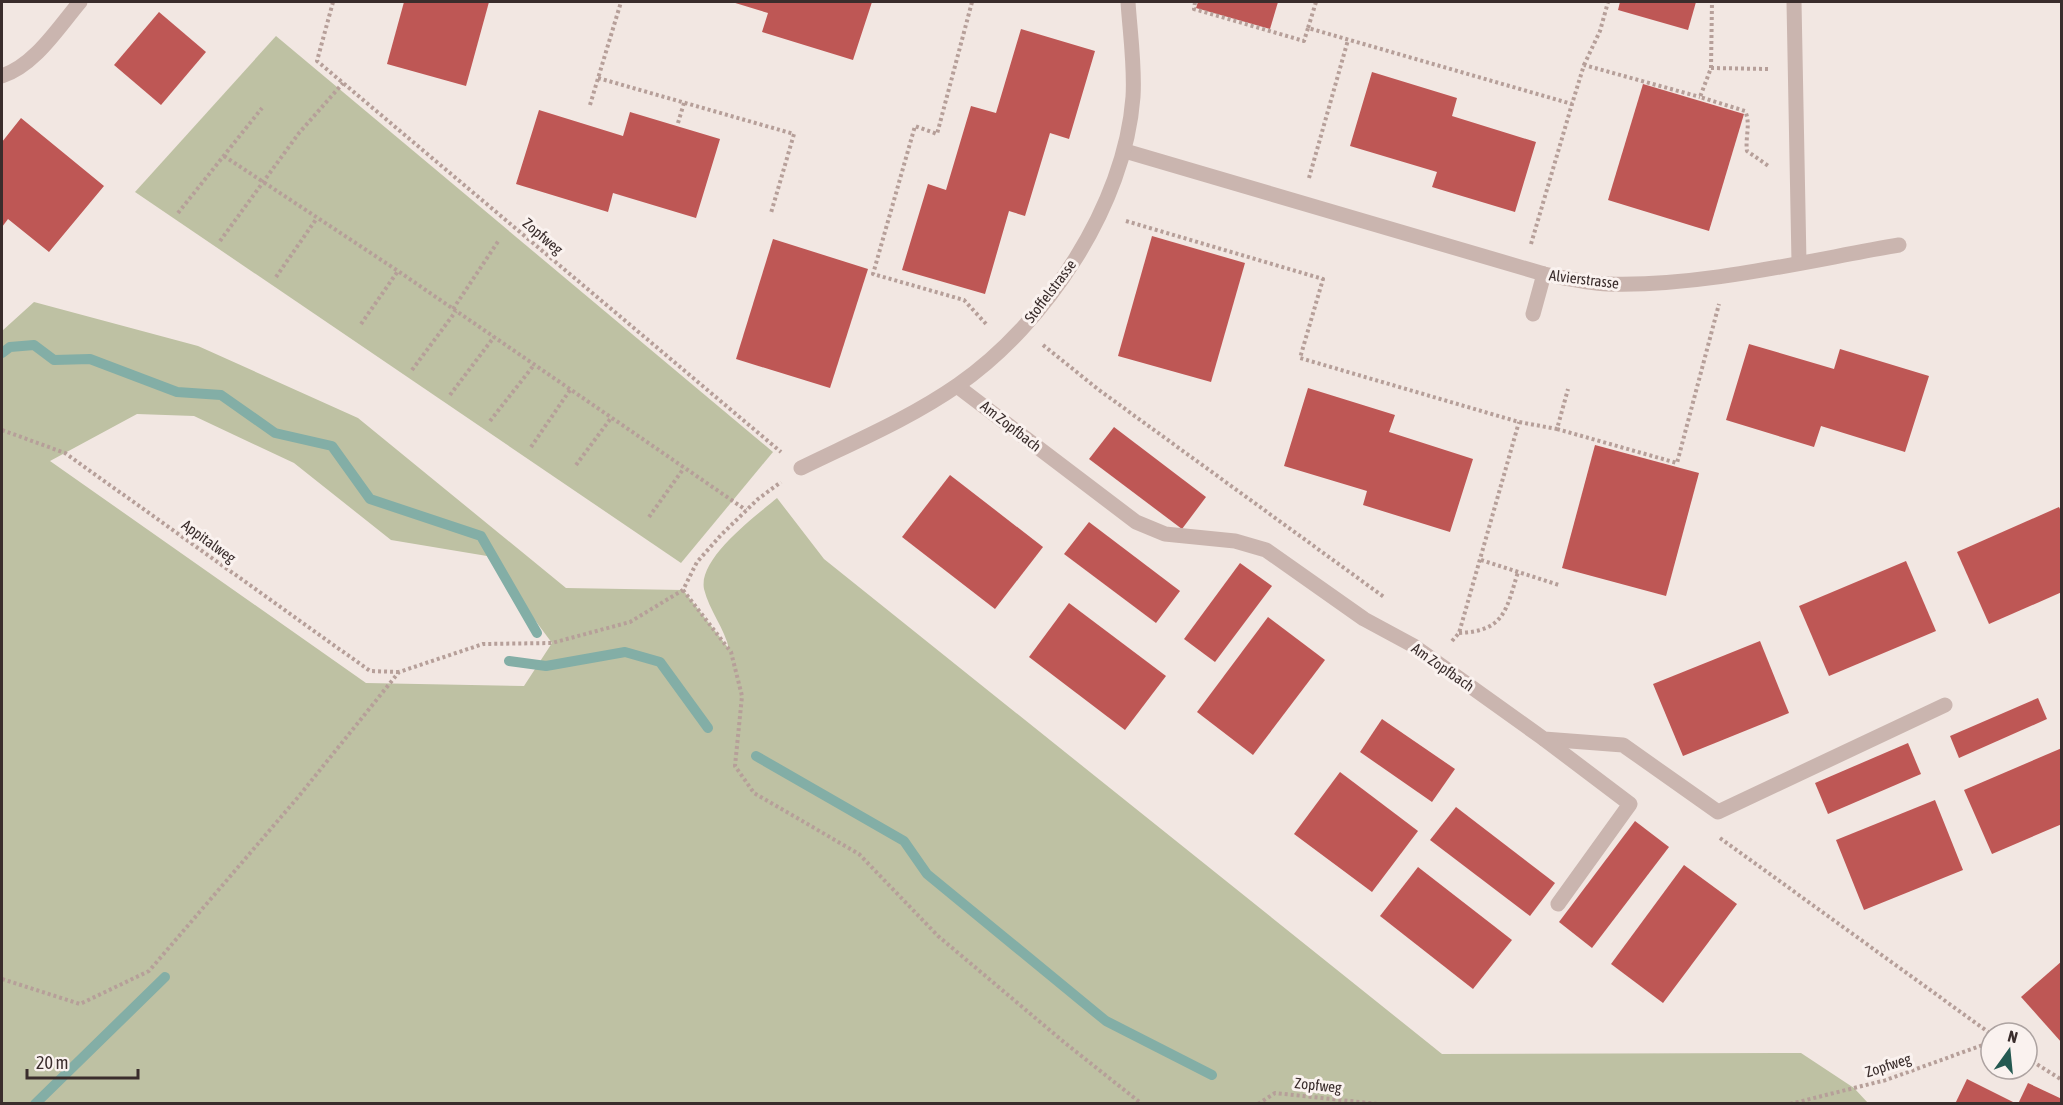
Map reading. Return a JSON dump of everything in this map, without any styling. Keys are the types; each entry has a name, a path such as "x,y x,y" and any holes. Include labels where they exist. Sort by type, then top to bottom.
{"street":[{"path":"2,76 18,70 37,52 80,2"},
{"name":"Stoffelstrasse","path":"801,468 904,419 957,386 1007,345 1038,310 1077,255 1097,219 1125,151 1133,96 1128,2"},
{"path":"1794,2 1799,262"},
{"name":"Alvierstrasse","path":"1125,151 1544,274 1606,284 1693,280 1899,245"},
{"path":"1533,314 1544,274"},
{"name":"Am Zopfbach","path":"957,386 1136,522 1165,534 1234,541 1266,550 1364,619 1414,645 1630,804 1558,904"},
{"path":"1544,739 1623,745 1718,812 1945,705"}],"path":[{"name":"Zopfweg","path":"333,2 317,61 801,468"},
{"path":"590,105 621,2"},
{"path":"972,2 937,134 915,126 873,274 963,300 1007,345"},
{"path":"1195,2 1194,9 1304,42 1316,2"},
{"path":"1524,268 1584,65 1600,31 1608,2"},
{"path":"1700,97 1712,68 1712,2"},
{"path":"1308,28 1572,104"},
{"path":"1301,203 1348,40"},
{"path":"1584,65 1745,111 1748,118 1745,142 1747,151 1766,166 1777,169"},
{"path":"1712,68 1776,70"},
{"path":"598,78 794,134 771,213"},
{"path":"220,240 299,133 343,83"},
{"path":"678,123 684,103"},
{"path":"178,213 262,108"},
{"path":"224,156 398,271 746,510"},
{"path":"276,277 317,218"},
{"path":"1121,219 1323,279 1300,358 1519,422 1557,429 1677,463 1721,298"},
{"path":"412,370 499,240"},
{"path":"361,324 398,271"},
{"path":"450,395 494,338"},
{"path":"1040,343 1100,390 1390,601"},
{"path":"490,421 534,365"},
{"path":"1557,429 1568,389"},
{"path":"531,447 570,390"},
{"path":"576,465 611,418"},
{"path":"1442,639 1449,644 1459,633 1519,422"},
{"name":"Appitalweg","path":"2,430 65,453 370,671 399,672"},
{"path":"649,517 684,468"},
{"path":"2,979 80,1004 149,971 299,796 399,672 483,644 552,643 630,622 683,590 697,562 746,510 801,468"},
{"path":"1481,560 1559,585"},
{"path":"1459,633 1478,632 1492,627 1501,618 1518,572"},
{"path":"683,590 731,652 742,696 735,766 754,793 860,854 938,936 1065,1043 1142,1104"},
{"path":"1718,812 1708,820 1708,829 1979,1025"},
{"name":"Zopfweg","path":"1790,1104 1886,1080 1979,1046"},
{"path":"2039,1066 2061,1080"},
{"name":"Zopfweg","path":"1258,1104 1275,1093 1378,1104"}],"green space":[{"path":"276,36 773,452 681,563 135,192"},
{"path":"34,302 198,346 358,418 566,588 683,590 729,649 706,597 705,577 719,551 777,498 824,559 1442,1054 1801,1053 1854,1088 1868,1103 2,1103 2,331","holes":["137,414 194,416 294,463 391,540 487,556 552,643 524,686 366,683 50,461"]}],"building":[{"path":"404,2 489,2 466,86 387,64"},
{"path":"732,2 872,2 853,60 762,32 768,13"},
{"path":"1198,2 1278,2 1270,29 1196,8"},
{"path":"1620,2 1696,2 1688,30 1618,10"},
{"path":"159,12 206,52 161,105 114,65"},
{"path":"1021,29 1095,51 1069,139 1050,133 1025,216 1009,211 985,294 902,270 928,184 946,190 971,106 996,113"},
{"path":"1372,72 1457,98 1452,116 1536,142 1515,212 1432,187 1437,172 1350,146"},
{"path":"1643,84 1744,114 1709,231 1608,200"},
{"path":"539,110 623,136 630,112 720,139 696,218 613,193 608,212 516,184"},
{"path":"21,118 104,186 49,252 8,219 2,227 2,142"},
{"path":"1152,236 1245,263 1211,382 1118,356"},
{"path":"773,239 868,269 830,388 736,359"},
{"path":"1749,344 1834,369 1840,349 1929,376 1905,452 1821,426 1814,447 1726,420"},
{"path":"1308,388 1395,415 1389,432 1473,459 1450,532 1363,505 1367,491 1284,466"},
{"path":"1114,427 1206,497 1182,529 1089,459"},
{"path":"1595,445 1699,473 1666,596 1562,568"},
{"path":"950,475 1043,547 995,609 902,537"},
{"path":"2059,507 2062,513 2062,592 1989,624 1957,552"},
{"path":"1089,522 1180,591 1156,623 1064,554"},
{"path":"1906,561 1936,631 1829,676 1799,606"},
{"path":"1240,563 1272,586 1215,662 1184,639"},
{"path":"1069,603 1166,676 1125,730 1029,657"},
{"path":"1268,617 1325,660 1253,755 1197,712"},
{"path":"1760,641 1789,713 1683,756 1653,684"},
{"path":"2038,698 2047,719 1959,758 1950,736"},
{"path":"1382,719 1455,769 1432,802 1360,752"},
{"path":"1908,743 1921,774 1828,814 1815,783"},
{"path":"2062,748 2062,824 1992,854 1964,790"},
{"path":"1340,772 1418,831 1372,892 1294,834"},
{"path":"1935,800 1963,870 1864,910 1836,840"},
{"path":"1456,807 1555,883 1530,916 1430,840"},
{"path":"1635,821 1669,847 1592,948 1559,922"},
{"path":"1684,865 1737,904 1663,1003 1611,964"},
{"path":"1418,867 1512,940 1473,989 1380,916"},
{"path":"2062,961 2062,1043 2021,997"},
{"path":"1967,1079 2017,1104 1955,1104"},
{"path":"2028,1083 2062,1099 2062,1104 2018,1104"}],"waterway":[{"path":"2,353 10,347 34,345 54,360 90,359 177,392 221,395 275,433 332,446 370,499 481,536 537,633"},
{"path":"509,661 546,666 625,652 660,662 708,728"},
{"path":"756,756 904,841 927,874 1106,1021 1212,1075"},
{"path":"35,1104 165,977"}]}
